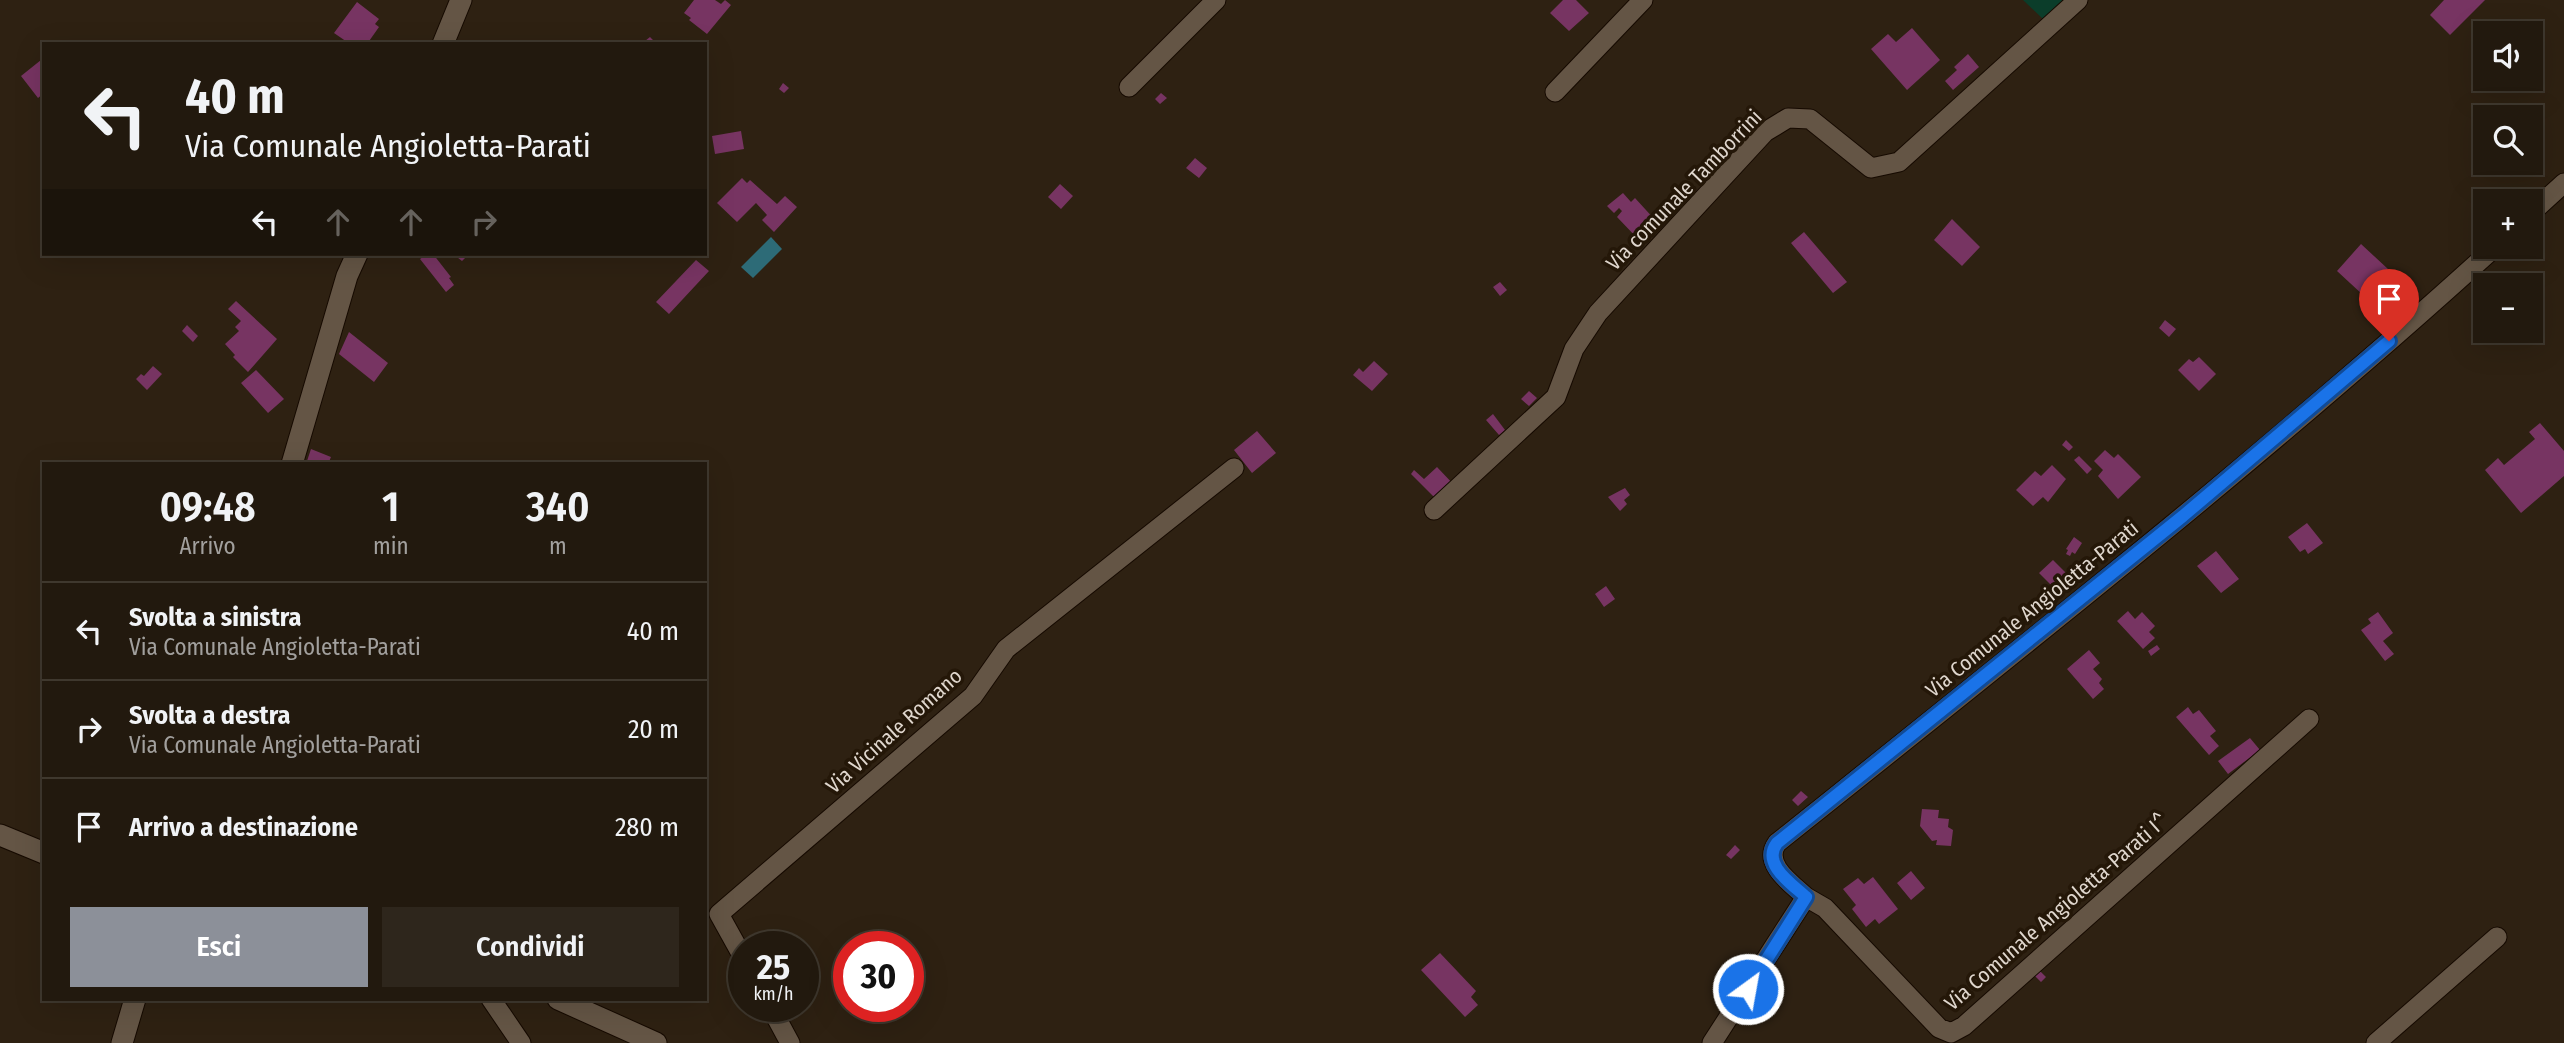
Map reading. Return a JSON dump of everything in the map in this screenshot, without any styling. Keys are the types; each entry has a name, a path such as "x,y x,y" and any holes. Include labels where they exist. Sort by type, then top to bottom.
{"street":[{"path":"444,42 461,0"},
{"path":"1129,87 1216,0"},
{"path":"1555,92 1643,0"},
{"name":"Via comunale Tamborrini","path":"1434,510 1556,397 1574,349 1598,313 1765,132 1788,118 1810,119 1871,168 1899,162 2078,0"},
{"path":"2543,202 2564,183"},
{"path":"293,462 347,276 356,256"},
{"name":"Via Comunale Angioletta-Parati","path":"1806,897 1779,872 1772,859 1772,849 1777,843 2183,516 2482,259"},
{"name":"Via Vicinale Romano","path":"728,931 719,914 973,696 1006,649 1234,468"},
{"name":"Via Comunale Angioletta-Parati I^","path":"1806,897 1825,908 1939,1028 1951,1033 1964,1026 2309,719"},
{"path":"0,835 42,852"},
{"path":"1712,1043 1806,897"},
{"path":"2376,1043 2497,937"},
{"path":"122,1043 134,1001"},
{"path":"492,1001 521,1043"},
{"path":"562,1001 656,1043"},
{"path":"779,1022 790,1043"}],"green space":[{"path":"2023,0 2062,0 2062,1 2043,19"}],"water":[{"path":"771,237 782,249 753,278 741,267"}],"building":[{"path":"694,0 715,0 721,4 725,0 731,5 707,34 684,13"},
{"path":"1563,0 1576,0 1589,13 1569,31 1550,13"},
{"path":"2444,0 2485,0 2450,35 2430,15"},
{"path":"357,2 379,19 375,24 379,27 368,42 347,42 334,33"},
{"path":"1912,28 1940,60 1907,90 1871,49 1888,34 1896,42"},
{"path":"1968,54 1979,67 1953,90 1945,81 1957,70 1954,67"},
{"path":"41,60 42,95 38,98 21,76"},
{"path":"783,83 789,88 784,93 779,89"},
{"path":"1161,93 1167,98 1160,104 1155,99"},
{"path":"741,131 744,149 715,154 712,136"},
{"path":"1711,153 1717,159 1711,164 1706,158"},
{"path":"1195,158 1207,168 1199,178 1186,168"},
{"path":"742,178 747,183 750,180 777,204 785,196 797,207 774,232 762,220 767,215 756,203 737,222 717,203"},
{"path":"1060,184 1073,196 1061,209 1048,197"},
{"path":"1623,193 1631,202 1635,198 1656,221 1638,239 1617,217 1622,211 1619,208 1614,213 1607,206"},
{"path":"1952,219 1980,247 1962,266 1934,240"},
{"path":"1804,232 1847,282 1833,293 1791,243"},
{"path":"2361,244 2388,269 2363,295 2337,271"},
{"path":"435,256 454,285 446,292 420,259"},
{"path":"696,260 709,271 669,314 656,302"},
{"path":"1500,282 1507,290 1500,296 1493,287"},
{"path":"236,301 277,339 248,372 225,344 239,331 235,327 241,321 228,309"},
{"path":"2165,320 2176,329 2169,337 2159,328"},
{"path":"187,325 198,336 193,342 182,331"},
{"path":"349,332 388,363 374,382 339,354"},
{"path":"2199,357 2216,374 2199,391 2178,370 2189,359 2193,362"},
{"path":"1374,361 1388,374 1372,391 1353,375 1359,368 1363,372"},
{"path":"153,366 162,374 147,390 136,379 141,374 144,376"},
{"path":"256,370 284,399 268,413 241,383"},
{"path":"1529,391 1537,398 1529,406 1521,399"},
{"path":"1493,414 1505,430 1499,435 1486,420"},
{"path":"2540,423 2564,451 2564,476 2521,513 2485,470 2498,458 2504,465 2535,439 2529,432"},
{"path":"1257,431 1276,453 1252,473 1234,450"},
{"path":"2066,440 2073,447 2069,451 2062,445"},
{"path":"311,449 331,457 329,462 307,462"},
{"path":"2105,450 2114,458 2118,454 2141,477 2118,499 2098,476 2103,470 2094,461"},
{"path":"2079,456 2092,469 2087,474 2074,460"},
{"path":"2052,465 2066,479 2048,502 2043,497 2033,506 2016,490 2035,471 2041,476"},
{"path":"1437,467 1455,486 1438,501 1411,474 1414,470 1424,479"},
{"path":"1625,488 1630,495 1624,500 1627,504 1620,511 1608,497"},
{"path":"2307,523 2323,543 2308,554 2305,549 2300,552 2288,537"},
{"path":"2074,537 2082,543 2075,554 2072,552 2070,556 2066,554 2066,549"},
{"path":"2216,551 2239,579 2221,593 2197,566"},
{"path":"2053,560 2069,576 2055,589 2039,573"},
{"path":"1606,586 1615,599 1604,607 1595,594"},
{"path":"2128,611 2135,619 2142,612 2155,626 2149,632 2155,638 2143,649 2117,621"},
{"path":"2378,612 2393,633 2383,641 2394,654 2385,661 2361,630 2371,623 2368,619"},
{"path":"2157,645 2160,649 2151,656 2148,651"},
{"path":"2089,650 2100,663 2093,669 2102,679 2099,683 2104,689 2093,699 2067,669"},
{"path":"1944,673 1949,679 1942,685 1937,679"},
{"path":"1930,683 1935,689 1930,694 1924,689"},
{"path":"2188,707 2193,714 2199,710 2216,731 2210,736 2219,746 2209,755 2176,717"},
{"path":"2250,738 2260,750 2228,774 2218,761"},
{"path":"1801,791 1808,797 1798,806 1792,800"},
{"path":"1922,809 1939,810 1938,818 1949,819 1948,827 1953,830 1951,846 1936,845 1937,840 1932,841 1920,826"},
{"path":"1735,845 1740,850 1731,859 1726,855"},
{"path":"1911,871 1925,888 1911,900 1897,883"},
{"path":"1873,877 1898,909 1879,924 1875,919 1866,927 1852,909 1856,905 1843,889 1858,878 1864,884"},
{"path":"1440,953 1476,991 1471,997 1478,1005 1465,1017 1421,970"},
{"path":"2040,971 2046,977 2041,982 2035,976"}],"route":[{"path":"1748,989 1806,897 1779,872 1772,859 1772,849 1777,843 2183,516 2389,341"}]}
